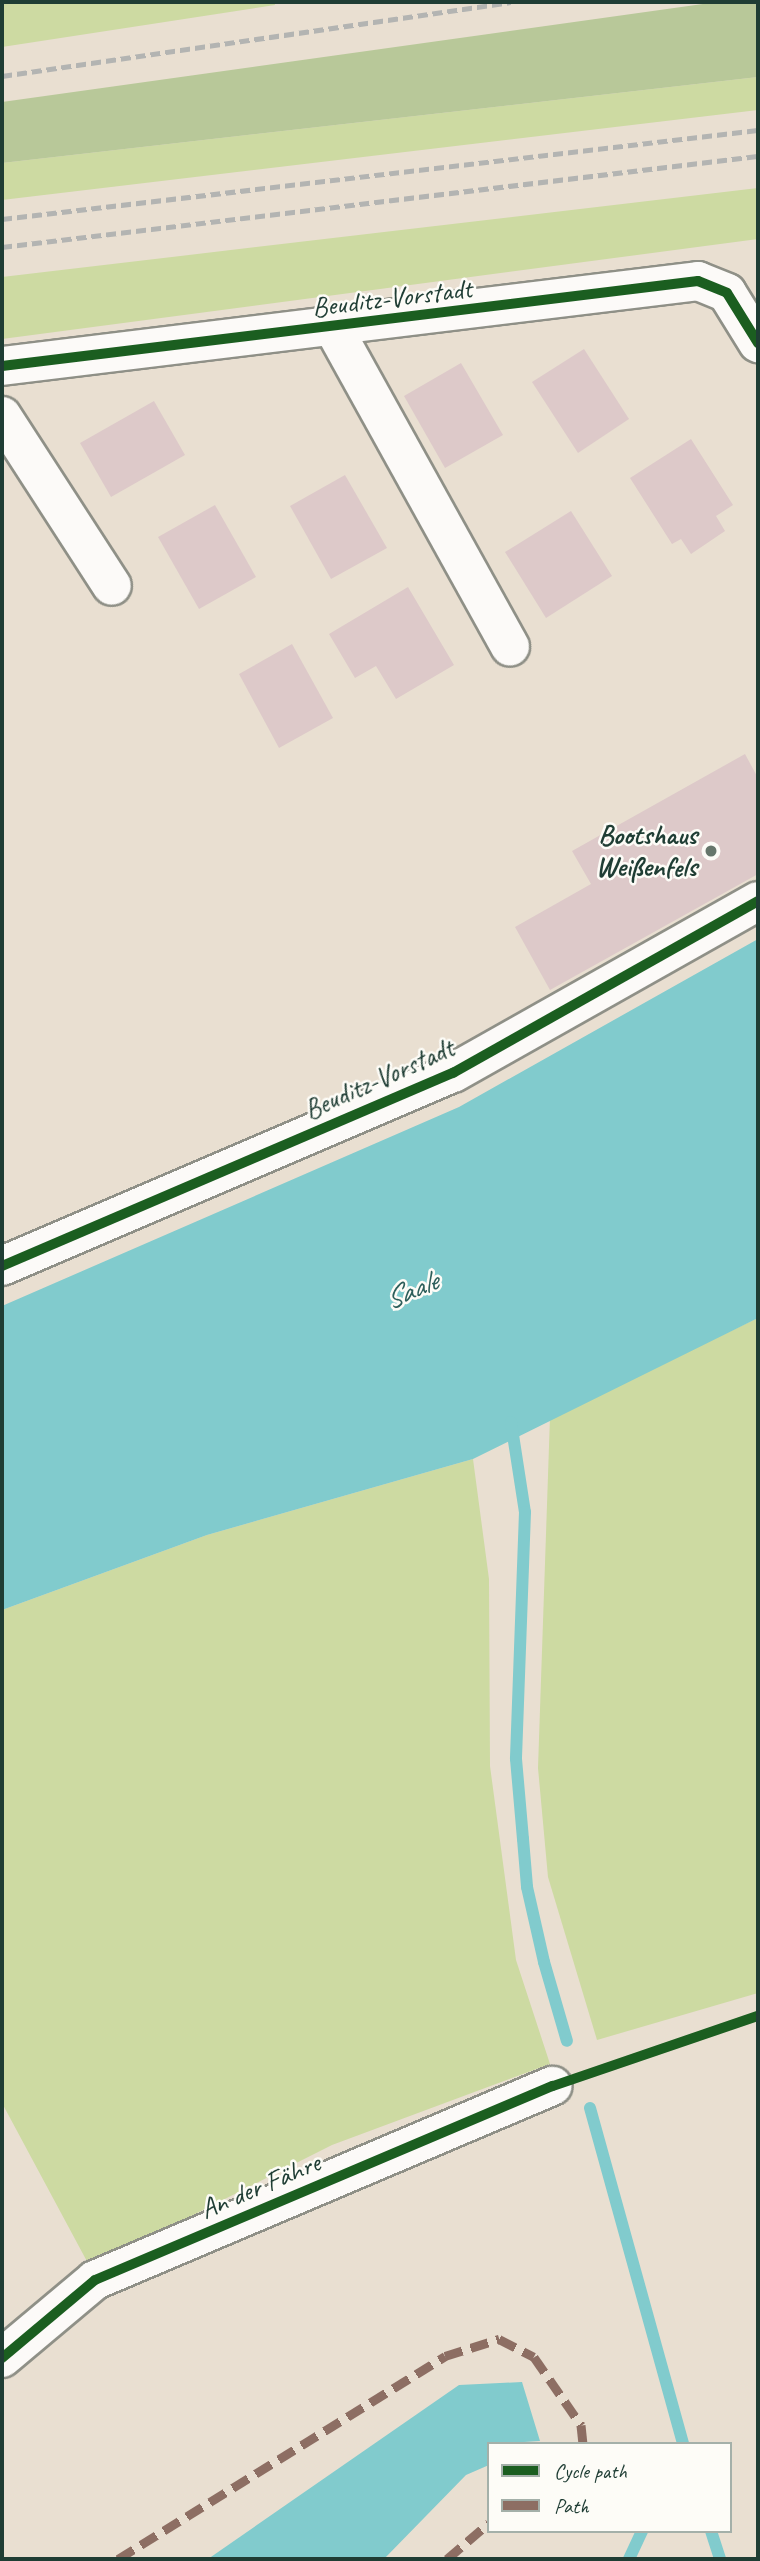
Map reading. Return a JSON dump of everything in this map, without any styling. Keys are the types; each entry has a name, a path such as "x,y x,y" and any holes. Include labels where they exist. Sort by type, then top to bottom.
{"street":[{"name":"Beuditz-Vorstadt","path":"2,366 334,329 698,281 727,293 758,344"},
{"name":"Beuditz-Vorstadt","path":"334,329 510,646"},
{"path":"2,416 112,586"},
{"name":"Beuditz-Vorstadt","path":"2,1266 453,1073 758,901"},
{"name":"An der Fähre","path":"2,2358 95,2280 553,2085"}],"green space":[{"path":"2,2 274,2 275,5 2,47"},
{"path":"717,2 758,2 758,77 2,163 2,102"},
{"path":"758,77 758,110 2,200 2,163"},
{"path":"758,188 758,239 2,339 2,277"},
{"path":"758,1318 758,1993 597,2040 548,1877 538,1768 550,1417"},
{"path":"473,1459 489,1579 490,1766 516,1960 550,2064 332,2145 90,2267 2,2103 2,1610 207,1535"}],"water":[{"name":"Saale","path":"758,939 758,1318 473,1459 207,1535 2,1610 2,1306 459,1107"},
{"path":"522,2382 540,2441 487,2442 487,2466 466,2475 384,2559 208,2559 459,2385"}],"building":[{"path":"584,349 629,419 578,453 532,382"},
{"path":"461,363 503,435 445,468 404,396"},
{"path":"154,401 185,455 111,497 80,443"},
{"path":"691,439 733,505 716,516 725,531 691,554 681,539 672,544 630,478"},
{"path":"345,475 387,548 331,579 290,506"},
{"path":"215,505 256,577 199,609 158,537"},
{"path":"571,511 612,576 546,618 505,552"},
{"path":"408,587 454,665 396,699 376,666 355,678 329,634"},
{"path":"292,644 333,718 279,748 239,674"},
{"path":"745,754 758,778 758,874 550,990 515,927 591,884 572,851"}],"waterway":[{"path":"511,1422 525,1512 516,1759 527,1887 544,1962 567,2041"},
{"path":"590,2108 682,2442"},
{"path":"629,2559 641,2533"},
{"path":"712,2533 720,2559"}],"railway":[{"path":"2,76 511,2"},
{"path":"2,219 758,130"},
{"path":"2,247 758,156"}],"marked path":[{"path":"118,2559 445,2356 499,2339 534,2357 581,2425 583,2442"},
{"path":"447,2559 487,2525"}],"cycle path":[{"path":"2,366 698,281 727,293 758,343"},
{"path":"2,1266 453,1073 758,901"},
{"path":"2,2358 95,2280 553,2086 758,2016"}],"place":[{"name":"Bootshaus Weißenfels","path":"711,851"}]}
